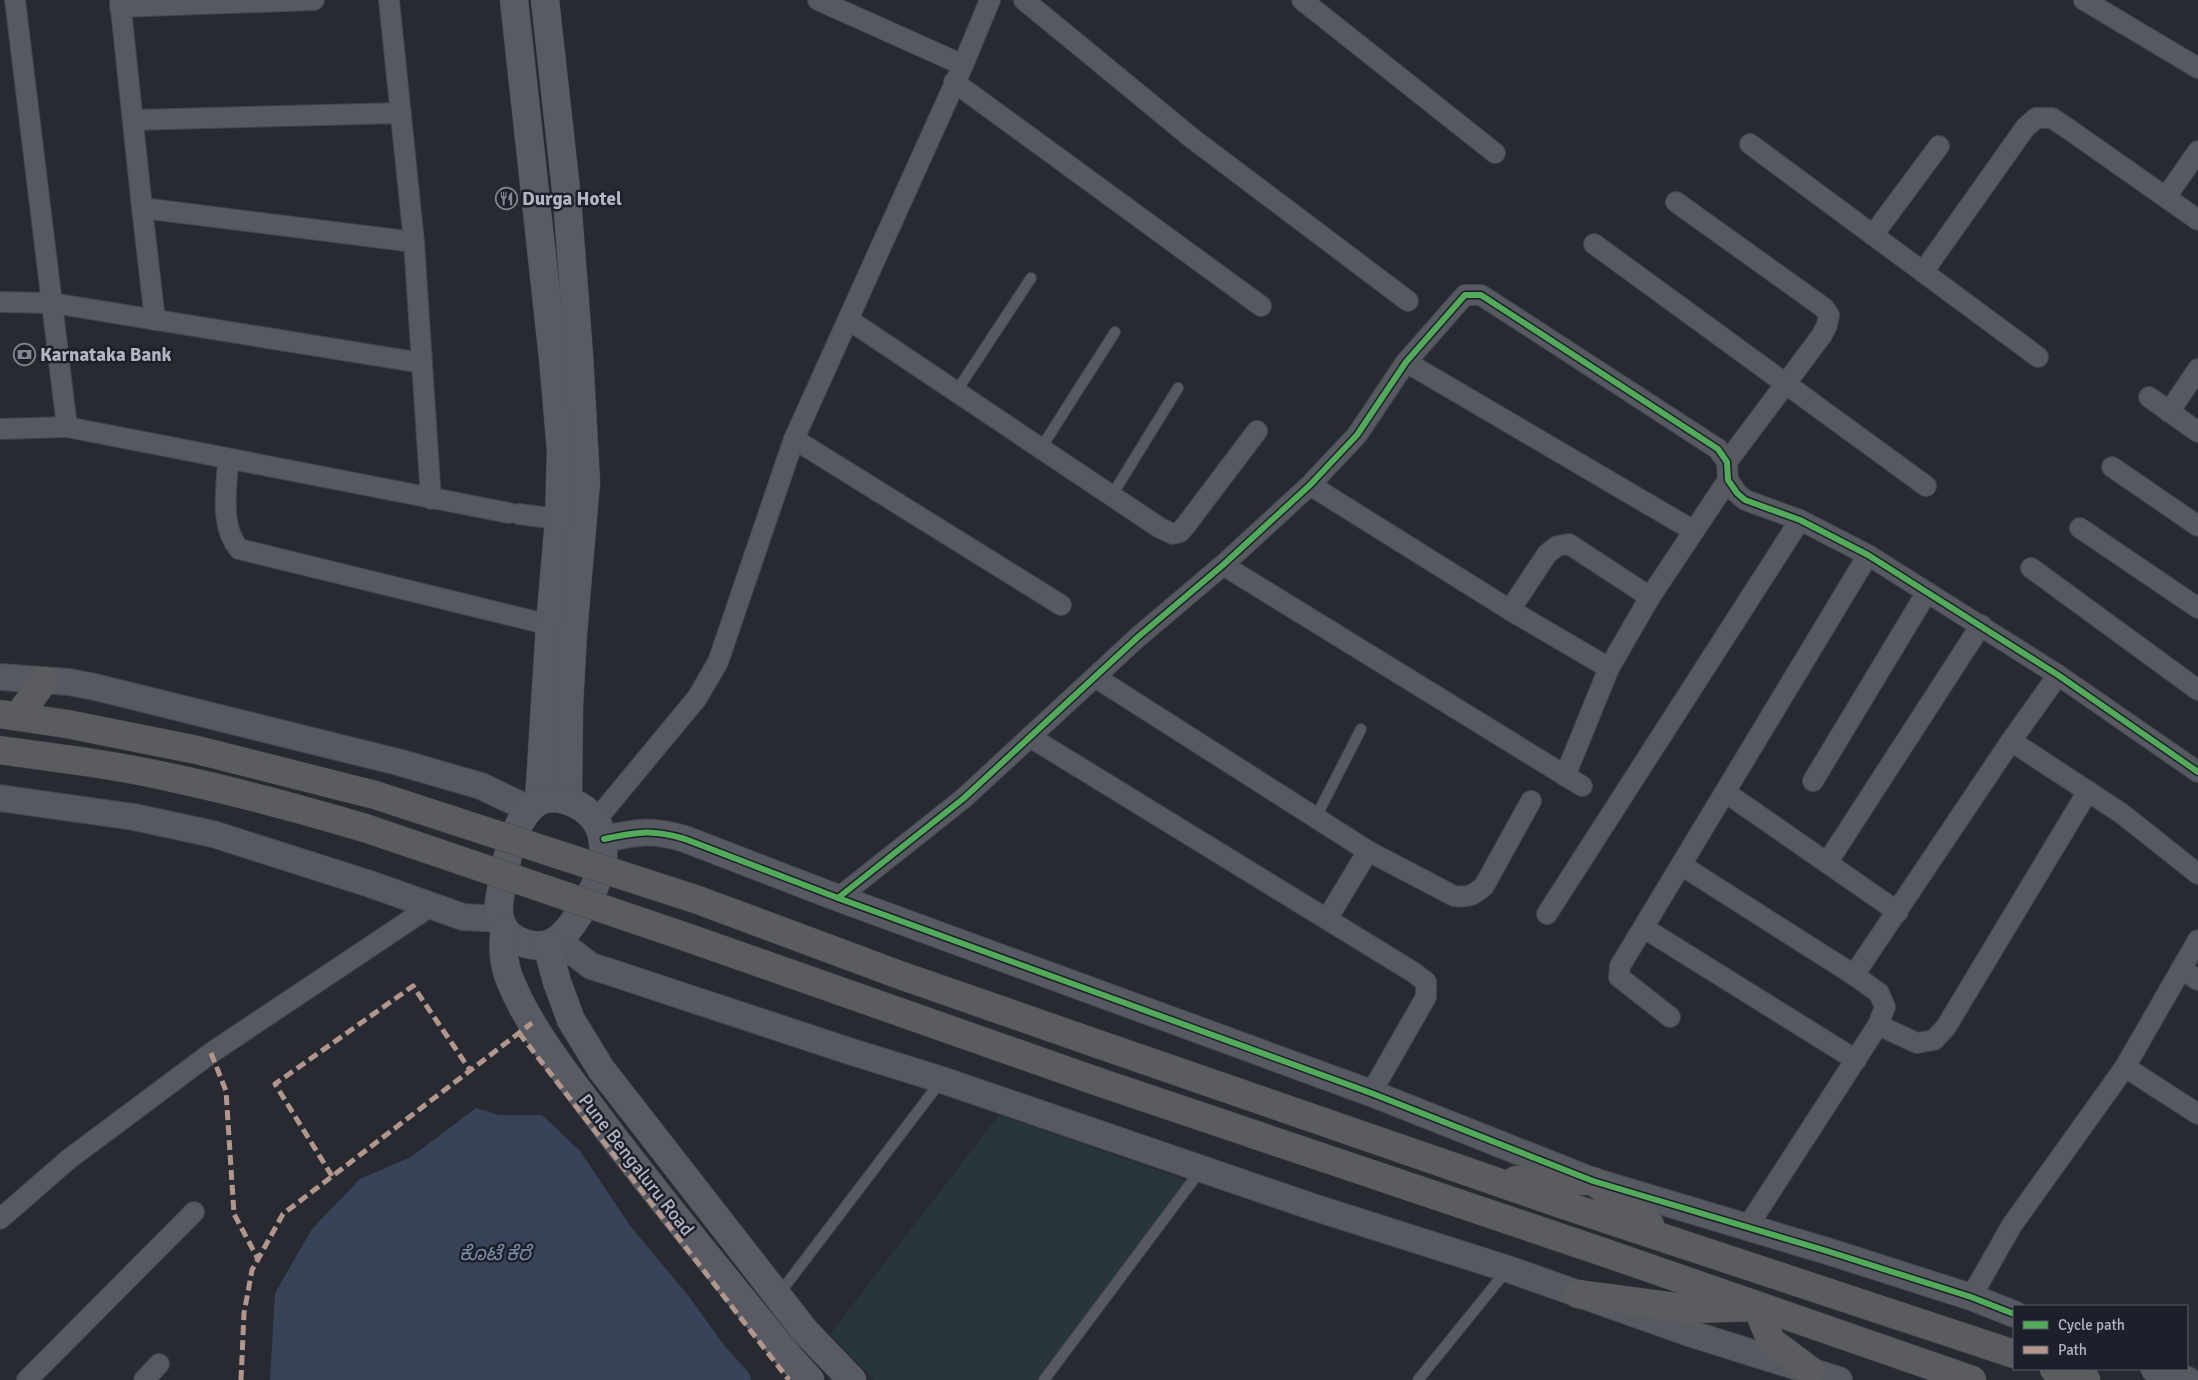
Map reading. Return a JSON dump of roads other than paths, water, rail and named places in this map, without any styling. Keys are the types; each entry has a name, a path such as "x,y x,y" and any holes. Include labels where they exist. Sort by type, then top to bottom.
{"highway":[{"path":"9,715 44,681"},
{"path":"9,715 197,750 375,795 698,900 897,974 1494,1180 2013,1354"},
{"path":"0,750 92,762 172,777 264,799 365,828 686,937 1105,1084 1603,1252 1972,1380"},
{"path":"1494,1180 1593,1181 1664,1238"},
{"path":"1578,1294 1691,1309 1757,1307"},
{"path":"1757,1307 1771,1341 1811,1371"},
{"path":"2057,1370 2086,1380"}],"main road":[{"path":"514,0 566,357"},
{"path":"545,0 567,199 566,357 561,451 572,521 573,633 568,800"},
{"path":"534,805 550,625 572,521"},
{"path":"547,798 568,800 582,807 600,830 604,856 600,874 579,916 552,942 534,946 512,937 502,924 499,900 506,864 514,835 534,805 547,798"},
{"name":"Pune Bengaluru Road","path":"502,924 503,958 509,976 532,1022 571,1081 648,1182 790,1358 810,1380"},
{"name":"Pune Bengaluru Road","path":"552,942 562,997 581,1039 602,1069 805,1331 852,1380"}],"street":[{"path":"15,0 67,427"},
{"path":"155,320 120,4 314,0"},
{"path":"389,0 414,242 431,499"},
{"path":"818,0 959,73 1261,306"},
{"path":"600,830 697,698 718,662 794,439 990,0"},
{"path":"1024,0 1192,139 1408,301"},
{"path":"1302,0 1495,154"},
{"path":"2084,0 2198,68"},
{"path":"133,120 401,113"},
{"path":"1923,272 2025,128 2036,118 2052,118 2198,220"},
{"path":"1750,144 2038,357"},
{"path":"1873,235 1940,146"},
{"path":"2166,197 2198,151"},
{"path":"1565,776 1609,668 1650,597 1694,531 1728,471 1827,325 1829,314 1824,308 1676,202"},
{"path":"142,208 414,242"},
{"path":"1594,244 1926,486"},
{"path":"838,898 964,798 1138,637 1223,565 1310,485 1357,435 1406,362 1465,295 1481,295 1718,449 1737,493 1746,500 1800,520 1868,555 2058,675 2198,772"},
{"path":"0,302 52,304 422,363"},
{"path":"848,320 1112,496 1173,534 1180,532 1257,431"},
{"path":"1406,362 1694,531"},
{"path":"2169,412 2198,369"},
{"path":"2149,398 2198,432"},
{"path":"0,429 67,427 431,499 514,514 572,521"},
{"path":"794,439 1061,605"},
{"path":"228,459 226,526 231,539 239,549 550,625"},
{"path":"2112,466 2198,526"},
{"path":"1310,485 1510,610 1609,668"},
{"path":"1547,914 1800,520"},
{"path":"2080,528 2198,608"},
{"path":"1510,610 1547,554 1557,546 1569,544 1650,597"},
{"path":"1670,1016 1620,977 1620,966 1868,555"},
{"path":"1223,565 1582,786"},
{"path":"2031,568 2198,690"},
{"path":"1813,781 1927,592"},
{"path":"1827,863 1981,625"},
{"path":"1854,975 2011,741 2058,675"},
{"path":"0,676 68,682 113,691 398,762 481,786 534,805"},
{"path":"1095,677 1368,851 1454,896 1465,898 1475,894 1484,886 1531,801"},
{"path":"1030,737 1413,972 1426,982 1426,997 1371,1093"},
{"path":"2011,741 2121,812 2198,874"},
{"path":"1878,1026 1917,1043 1934,1040 1946,1027 2088,791"},
{"path":"1725,792 1898,912"},
{"path":"0,798 134,817 213,834 370,884 463,917 502,924"},
{"path":"600,830 662,832 685,839 838,898 1371,1093 1593,1181 1748,1226 1971,1297 2013,1314"},
{"path":"1327,919 1368,851"},
{"path":"1681,865 1854,975 1879,994 1886,1008 1878,1026 1748,1226"},
{"path":"0,1219 69,1159 211,1053 431,906"},
{"path":"1644,928 1856,1060"},
{"path":"1971,1297 2012,1225 2124,1067 2198,940"},
{"path":"552,942 591,966 942,1080 1079,1126 1201,1170 1508,1269 1839,1380"},
{"path":"2180,969 2198,980"},
{"path":"2124,1067 2198,1114"},
{"path":"27,1380 194,1212"},
{"path":"144,1380 159,1364"},
{"path":"2157,1370 2188,1380"}],"lane":[{"path":"956,392 1031,278"},
{"path":"1041,448 1114,332"},
{"path":"1112,496 1178,388"},
{"path":"1316,818 1361,730"},
{"path":"778,1295 942,1080"},
{"path":"1044,1380 1201,1170"},
{"path":"1418,1380 1508,1269"}],"water":[{"name":"ಕೊಟೆ ಕೆರೆ","path":"476,1108 499,1115 542,1115 580,1151 631,1227 690,1298 723,1344 749,1373 751,1380 270,1380 275,1293 312,1229 360,1179 411,1157"}],"place":[{"name":"Durga Hotel","path":"506,199"},
{"name":"Karnataka Bank","path":"24,355"}]}
